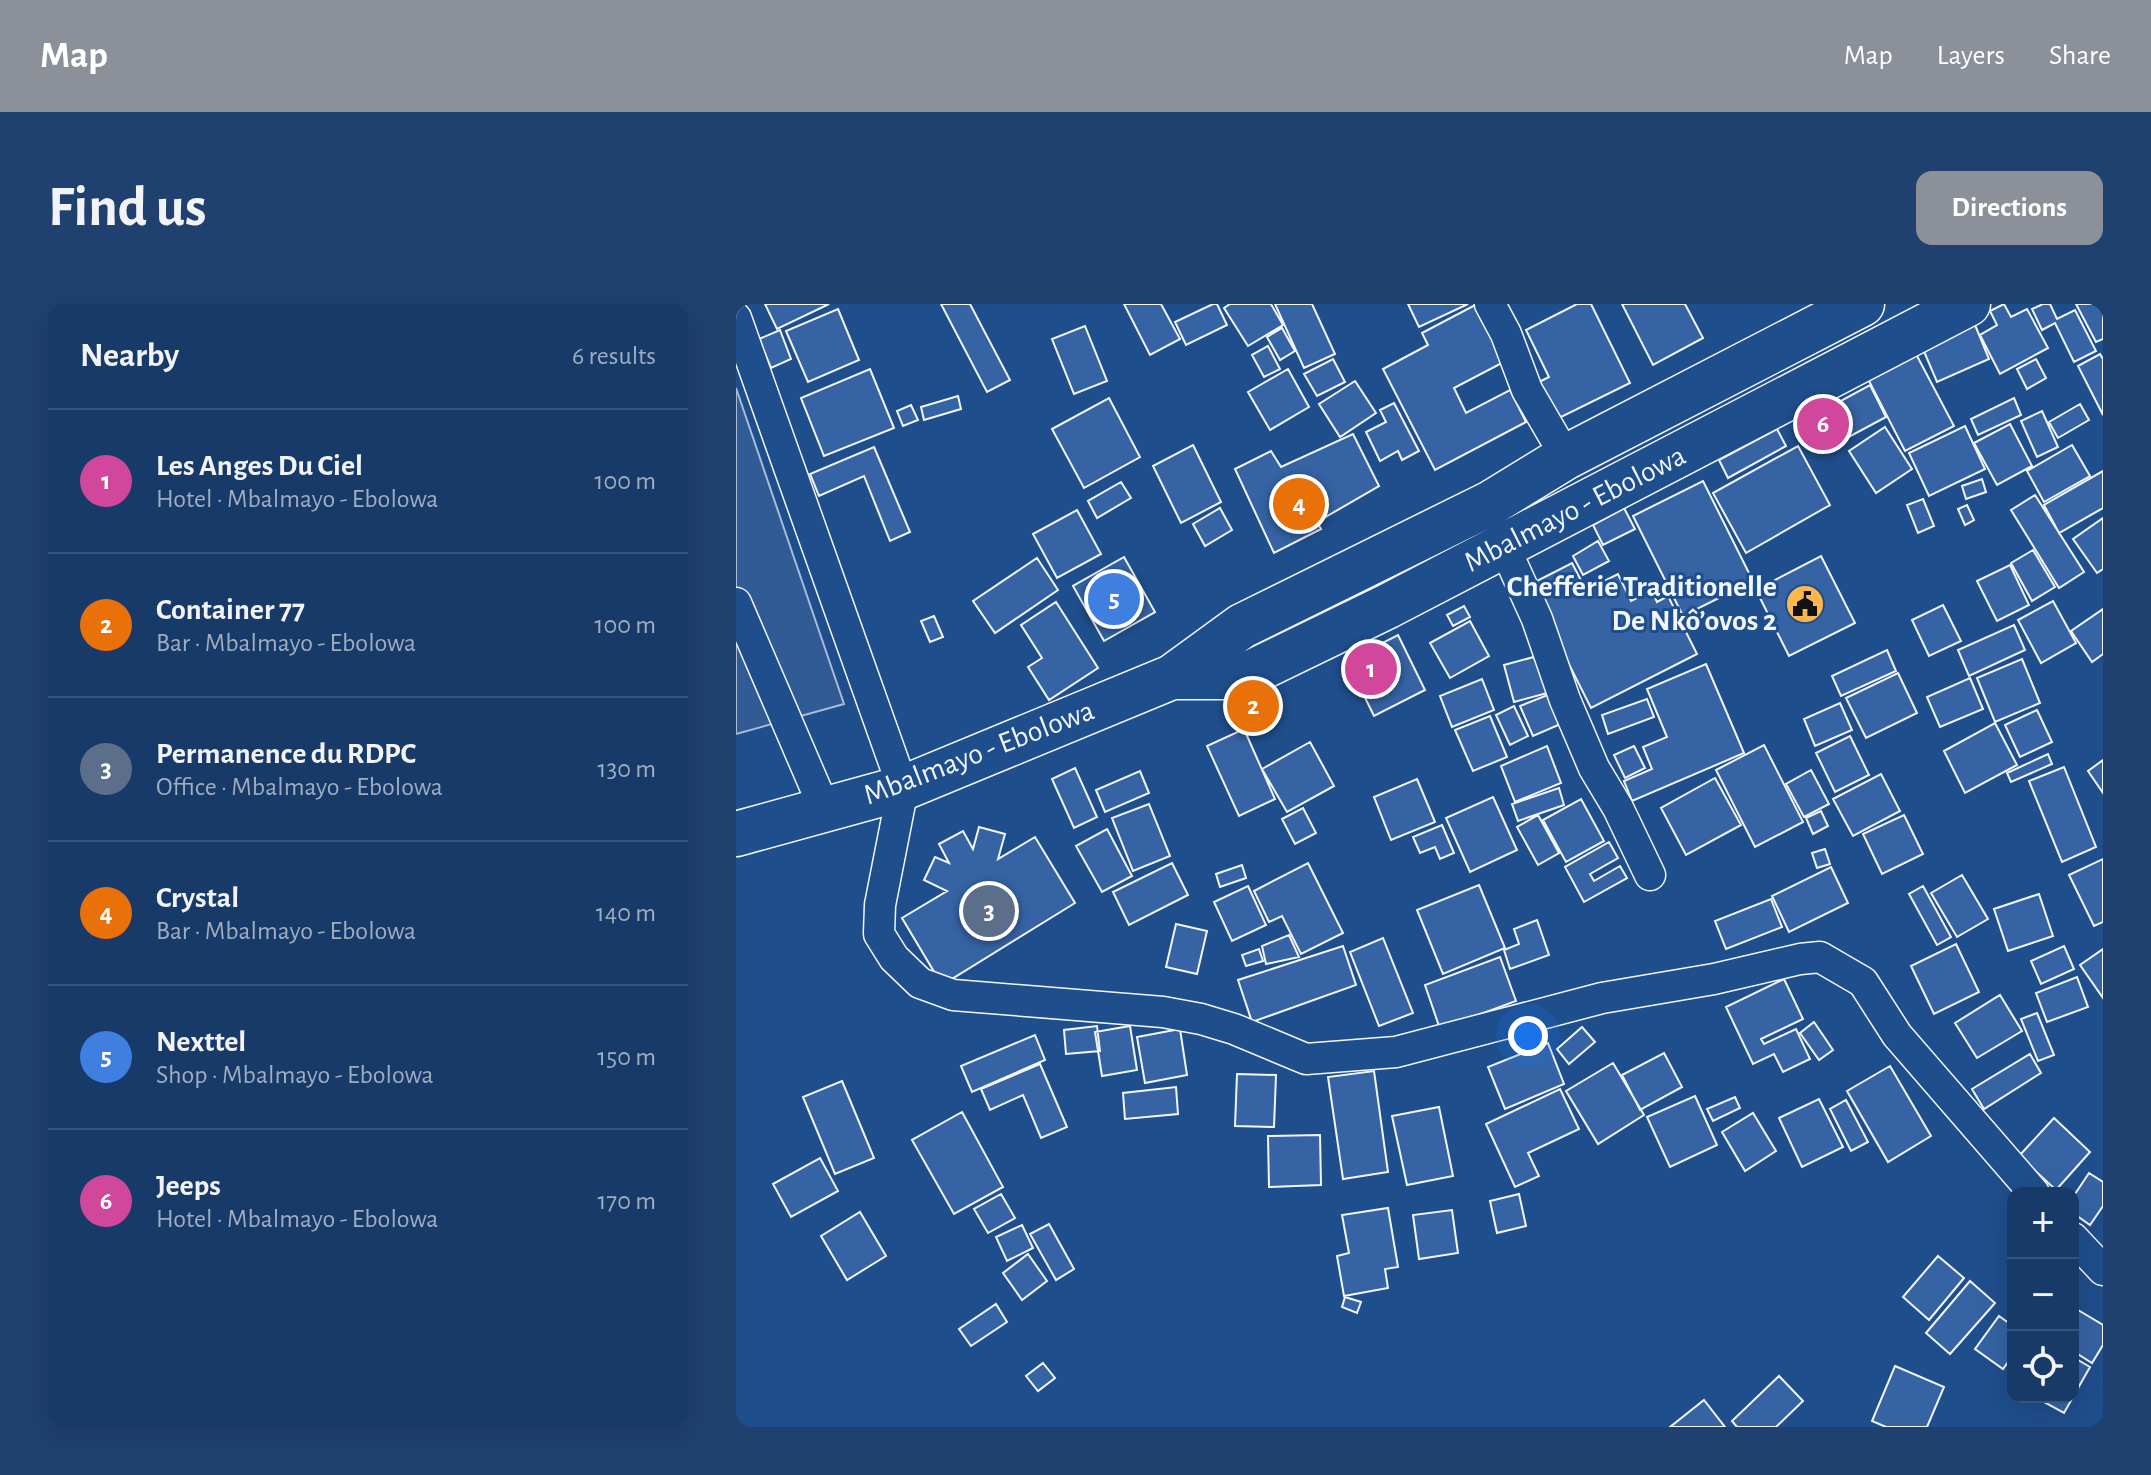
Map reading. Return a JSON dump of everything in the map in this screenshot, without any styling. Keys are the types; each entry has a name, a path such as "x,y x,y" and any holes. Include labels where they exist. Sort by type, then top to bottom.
{"highway":[{"name":"Mbalmayo - Ebolowa","path":"736,834 903,788 1172,677 1242,626 1491,503 1566,457 1862,304"},
{"name":"Mbalmayo - Ebolowa","path":"1172,677 1242,677 1504,546 1968,304"}],"street":[{"path":"1490,304 1506,334 1527,390 1566,457"},
{"path":"736,318 903,788 880,905 879,934 894,958 920,983 953,995 1163,1012 1201,1019 1234,1029 1306,1059 1396,1052 1602,998 1820,957 1863,982 1897,1035 2029,1187"},
{"path":"1504,546 1537,619 1565,700 1594,768 1618,808 1650,875"},
{"path":"736,603 825,810"},
{"path":"2079,1244 2103,1270"}],"shaded area":[{"path":"736,388 844,704 736,734"}],"building":[{"path":"765,304 829,304 777,329"},
{"path":"941,304 970,304 1010,380 987,392"},
{"path":"1124,304 1161,304 1180,339 1150,355"},
{"path":"1217,304 1227,325 1186,345 1175,322"},
{"path":"1230,304 1271,304 1283,325 1248,346 1224,308"},
{"path":"1275,304 1312,304 1335,354 1304,368"},
{"path":"1408,304 1468,304 1419,327"},
{"path":"1477,304 1523,352 1454,388 1466,413 1510,390 1526,422 1435,470 1383,369 1428,345 1422,333"},
{"path":"1577,304 1591,304 1630,383 1553,421 1535,384 1549,377 1526,330"},
{"path":"1622,304 1685,304 1703,338 1653,365"},
{"path":"2004,304 2011,317 2027,309 2048,348 2000,374 1980,335 1997,325 1990,311"},
{"path":"2050,304 2057,319 2075,310 2096,351 2074,362 2055,323 2042,330 2032,309"},
{"path":"2076,304 2103,304 2103,339 2096,342"},
{"path":"838,309 859,360 808,382 786,331"},
{"path":"1973,320 1989,359 1937,382 1920,342"},
{"path":"1085,326 1107,381 1074,394 1052,339"},
{"path":"1282,328 1295,351 1280,360 1267,337"},
{"path":"780,330 791,359 771,368 759,339"},
{"path":"1268,346 1280,369 1264,377 1252,355"},
{"path":"1916,354 1954,426 1905,451 1868,379"},
{"path":"2100,354 2103,359 2103,415 2078,366"},
{"path":"1333,359 1345,382 1317,396 1304,374"},
{"path":"2036,359 2046,378 2027,389 2017,369"},
{"path":"870,369 894,428 824,456 801,398"},
{"path":"1288,369 1309,407 1270,430 1248,392"},
{"path":"1355,381 1376,413 1340,437 1319,404"},
{"path":"1870,385 1886,417 1819,453 1802,422"},
{"path":"958,396 961,409 924,420 921,407"},
{"path":"1109,398 1140,457 1084,488 1052,429"},
{"path":"2014,398 2021,415 1978,435 1971,419"},
{"path":"1394,403 1419,451 1402,460 1398,451 1380,461 1366,432 1386,422 1380,410"},
{"path":"2080,404 2089,420 2058,438 2049,422"},
{"path":"911,405 918,420 903,426 897,411"},
{"path":"2042,411 2058,447 2037,457 2021,421"},
{"path":"2010,424 2032,466 1997,485 1974,443"},
{"path":"1965,426 1985,469 1929,496 1909,453"},
{"path":"1885,427 1912,469 1876,493 1849,451"},
{"path":"1777,429 1786,446 1728,478 1719,460"},
{"path":"1353,434 1379,486 1317,522 1321,529 1274,553 1235,469 1271,451 1281,467"},
{"path":"1193,445 1221,502 1181,523 1153,466"},
{"path":"2072,445 2090,476 2044,502 2027,471"},
{"path":"1798,446 1830,505 1746,553 1713,493"},
{"path":"874,447 910,532 890,541 864,476 819,496 810,474"},
{"path":"2103,471 2103,508 2059,533 2044,505"},
{"path":"1982,479 1986,492 1966,499 1962,486"},
{"path":"1703,481 1753,581 1683,616 1633,516"},
{"path":"1121,482 1131,498 1097,518 1088,501"},
{"path":"2035,495 2084,572 2059,588 2011,510"},
{"path":"1923,499 1934,526 1918,533 1907,505"},
{"path":"1967,505 1974,520 1965,525 1958,509"},
{"path":"1220,508 1232,530 1205,546 1193,524"},
{"path":"1624,508 1635,529 1603,545 1593,525"},
{"path":"1077,510 1101,554 1057,578 1033,534"},
{"path":"2103,518 2103,569 2097,573 2073,539"},
{"path":"1598,541 1609,561 1583,575 1573,556"},
{"path":"2033,550 2055,587 2032,601 2011,563"},
{"path":"1821,556 1855,623 1789,656 1756,590"},
{"path":"1124,557 1155,612 1104,641 1073,586"},
{"path":"1037,558 1058,590 995,633 973,601"},
{"path":"1572,563 1586,590 1618,574 1631,601 1652,591 1657,602 1668,596 1697,654 1591,708 1529,585"},
{"path":"2010,565 2029,605 1997,621 1977,581"},
{"path":"2053,601 2076,643 2041,663 2018,620"},
{"path":"1056,602 1098,668 1049,700 1028,667 1042,658 1021,625"},
{"path":"1943,605 1961,641 1929,656 1912,620"},
{"path":"1464,606 1470,617 1453,626 1447,615"},
{"path":"2103,609 2103,654 2092,662 2071,631"},
{"path":"934,616 943,637 930,642 921,621"},
{"path":"1470,621 1489,656 1450,678 1430,643"},
{"path":"2014,625 2025,650 1969,676 1958,650"},
{"path":"1398,635 1425,690 1374,716 1347,661"},
{"path":"1887,650 1896,671 1841,696 1832,676"},
{"path":"1541,655 1551,692 1514,702 1504,665"},
{"path":"2022,659 2040,703 1995,722 1977,678"},
{"path":"1706,664 1744,753 1632,801 1624,781 1652,769 1643,747 1667,737 1647,689"},
{"path":"1898,673 1917,713 1866,738 1846,698"},
{"path":"1970,678 1983,709 1940,727 1927,697"},
{"path":"1482,679 1494,710 1452,727 1440,696"},
{"path":"1550,694 1563,723 1533,736 1520,706"},
{"path":"1647,699 1654,717 1608,734 1602,715"},
{"path":"1840,703 1852,730 1815,746 1804,719"},
{"path":"1514,706 1528,736 1510,745 1496,715"},
{"path":"2037,710 2052,742 2020,757 2005,725"},
{"path":"1490,716 1507,757 1473,771 1455,730"},
{"path":"1995,723 2017,765 1965,793 1944,751"},
{"path":"1244,729 1275,799 1239,816 1207,746"},
{"path":"1850,736 1869,775 1835,792 1816,753"},
{"path":"1310,742 1334,786 1287,812 1262,769"},
{"path":"1764,745 1803,822 1755,847 1716,770"},
{"path":"1547,746 1561,783 1515,802 1501,766"},
{"path":"1634,746 1645,768 1625,778 1614,755"},
{"path":"2048,754 2052,764 2011,782 2007,773"},
{"path":"2103,760 2103,793 2088,771"},
{"path":"2064,767 2096,847 2062,862 2029,781"},
{"path":"1075,768 1097,817 1074,828 1052,779"},
{"path":"1811,770 1829,804 1804,817 1786,784"},
{"path":"1140,771 1149,793 1105,812 1096,790"},
{"path":"1881,774 1900,811 1853,836 1833,799"},
{"path":"1715,778 1741,825 1686,855 1661,808"},
{"path":"1417,779 1435,822 1391,840 1374,797"},
{"path":"1559,788 1564,805 1518,821 1512,804"},
{"path":"1493,797 1517,850 1470,872 1446,818"},
{"path":"1581,799 1604,841 1566,862 1543,820"},
{"path":"1149,804 1170,856 1133,871 1112,818"},
{"path":"1303,808 1316,833 1295,844 1282,819"},
{"path":"1821,811 1828,826 1813,834 1806,818"},
{"path":"1538,815 1559,853 1538,865 1517,827"},
{"path":"1904,815 1923,854 1882,874 1863,834"},
{"path":"1442,825 1454,853 1440,859 1435,847 1420,853 1413,837"},
{"path":"979,827 1005,834 998,859 1035,837 1075,903 942,985 902,918 947,891 924,880 935,857 949,863 939,844 963,831 973,849"},
{"path":"1107,829 1132,876 1102,892 1076,846"},
{"path":"1609,842 1618,858 1590,874 1594,881 1620,866 1627,878 1584,902 1565,867"},
{"path":"1825,849 1830,864 1817,868 1812,853"},
{"path":"2103,859 2103,922 2094,926 2069,875"},
{"path":"1172,863 1188,895 1129,925 1113,892"},
{"path":"1308,863 1343,933 1301,954 1282,916 1269,922 1254,891"},
{"path":"1242,865 1246,878 1220,887 1216,874"},
{"path":"1831,867 1848,903 1789,932 1772,896"},
{"path":"1962,875 1988,919 1957,937 1931,893"},
{"path":"1479,885 1505,948 1443,974 1417,910"},
{"path":"1248,886 1266,925 1232,941 1214,902"},
{"path":"1923,886 1951,937 1937,945 1909,894"},
{"path":"2039,894 2053,936 2008,951 1994,909"},
{"path":"1771,899 1782,927 1726,949 1715,921"},
{"path":"1537,920 1549,955 1510,969 1504,950 1519,944 1514,929"},
{"path":"1176,924 1207,931 1197,974 1166,967"},
{"path":"1289,935 1299,957 1266,964 1262,946"},
{"path":"1383,938 1413,1013 1379,1026 1350,952"},
{"path":"1956,944 1979,992 1934,1014 1911,966"},
{"path":"1343,946 1356,985 1252,1022 1238,980"},
{"path":"2064,946 2074,969 2041,984 2031,961"},
{"path":"1259,949 1263,961 1246,966 1242,955"},
{"path":"2103,949 2103,998 2080,965"},
{"path":"1500,957 1516,1001 1440,1029 1425,985"},
{"path":"2077,977 2088,1007 2047,1022 2036,993"},
{"path":"1784,979 1803,1019 1761,1039 1764,1044 1796,1029 1810,1059 1783,1072 1774,1054 1753,1064 1726,1007"},
{"path":"2000,995 2022,1031 1977,1058 1955,1023"},
{"path":"2037,1013 2054,1055 2038,1061 2021,1019"},
{"path":"1814,1022 1833,1050 1819,1060 1800,1033"},
{"path":"1097,1026 1100,1051 1066,1054 1064,1030"},
{"path":"1130,1026 1137,1070 1102,1076 1095,1032"},
{"path":"1582,1027 1595,1042 1569,1064 1557,1049"},
{"path":"1180,1029 1187,1075 1145,1083 1137,1037"},
{"path":"1035,1035 1045,1060 972,1092 961,1066"},
{"path":"1548,1043 1564,1084 1505,1109 1488,1067"},
{"path":"1664,1053 1682,1087 1640,1110 1622,1075"},
{"path":"2030,1054 2041,1073 1984,1109 1972,1089"},
{"path":"1613,1063 1644,1115 1598,1144 1566,1091"},
{"path":"1040,1064 1067,1127 1041,1138 1023,1095 990,1110 981,1089"},
{"path":"1890,1066 1931,1136 1888,1162 1847,1091"},
{"path":"1374,1071 1388,1172 1343,1179 1328,1077"},
{"path":"1237,1074 1276,1075 1274,1127 1235,1126"},
{"path":"842,1081 874,1158 835,1174 803,1097"},
{"path":"1176,1087 1178,1114 1125,1119 1123,1093"},
{"path":"1560,1089 1579,1129 1528,1153 1539,1176 1515,1187 1486,1124"},
{"path":"1695,1096 1717,1145 1670,1167 1647,1117"},
{"path":"1735,1097 1740,1108 1713,1121 1707,1109"},
{"path":"1819,1099 1843,1147 1802,1167 1779,1118"},
{"path":"1846,1100 1868,1142 1851,1151 1830,1109"},
{"path":"1439,1107 1453,1176 1407,1185 1392,1116"},
{"path":"962,1112 1003,1187 954,1214 912,1140"},
{"path":"1753,1113 1776,1151 1745,1171 1722,1132"},
{"path":"2054,1118 2090,1152 2059,1187 2053,1187 2019,1156"},
{"path":"1320,1135 1321,1185 1269,1187 1268,1136"},
{"path":"820,1158 838,1191 791,1217 773,1184"},
{"path":"2089,1173 2103,1182 2103,1206 2090,1225 2079,1217 2079,1188"},
{"path":"1001,1194 1015,1218 988,1233 974,1209"},
{"path":"1519,1194 1526,1226 1497,1233 1490,1201"},
{"path":"1388,1208 1398,1267 1385,1269 1388,1288 1344,1296 1337,1256 1349,1253 1342,1215"},
{"path":"1452,1210 1458,1253 1419,1259 1413,1215"},
{"path":"860,1212 886,1256 847,1280 821,1236"},
{"path":"1049,1224 1074,1269 1056,1280 1030,1234"},
{"path":"1022,1225 1033,1248 1007,1261 996,1237"},
{"path":"1028,1254 1047,1281 1022,1300 1003,1273"},
{"path":"1938,1256 1964,1278 1929,1320 1903,1297"},
{"path":"1970,1281 1995,1303 1950,1354 1926,1333"},
{"path":"1345,1297 1361,1302 1357,1313 1342,1307"},
{"path":"996,1304 1007,1322 971,1346 959,1329"},
{"path":"2079,1311 2103,1325 2103,1345 2092,1363 2079,1355"},
{"path":"1999,1316 2007,1322 2007,1363 2003,1369 1975,1349"},
{"path":"2079,1361 2090,1367 2079,1386"},
{"path":"1043,1363 1055,1378 1038,1391 1026,1376"},
{"path":"1895,1366 1944,1387 1927,1427 1886,1427 1872,1421"},
{"path":"1779,1376 1803,1401 1776,1427 1737,1427 1732,1421"},
{"path":"1704,1400 1725,1427 1670,1427"},
{"path":"2046,1403 2070,1403 2064,1413"}],"place":[{"name":"Jeeps","path":"1823,424"},
{"name":"Crystal","path":"1299,504"},
{"name":"Nexttel","path":"1114,599"},
{"name":"Chefferie Traditionelle De Nkô’ovos 2","path":"1805,604"},
{"name":"Les Anges Du Ciel","path":"1371,669"},
{"name":"Container 77","path":"1253,706"},
{"name":"Permanence du RDPC","path":"989,911"}]}
